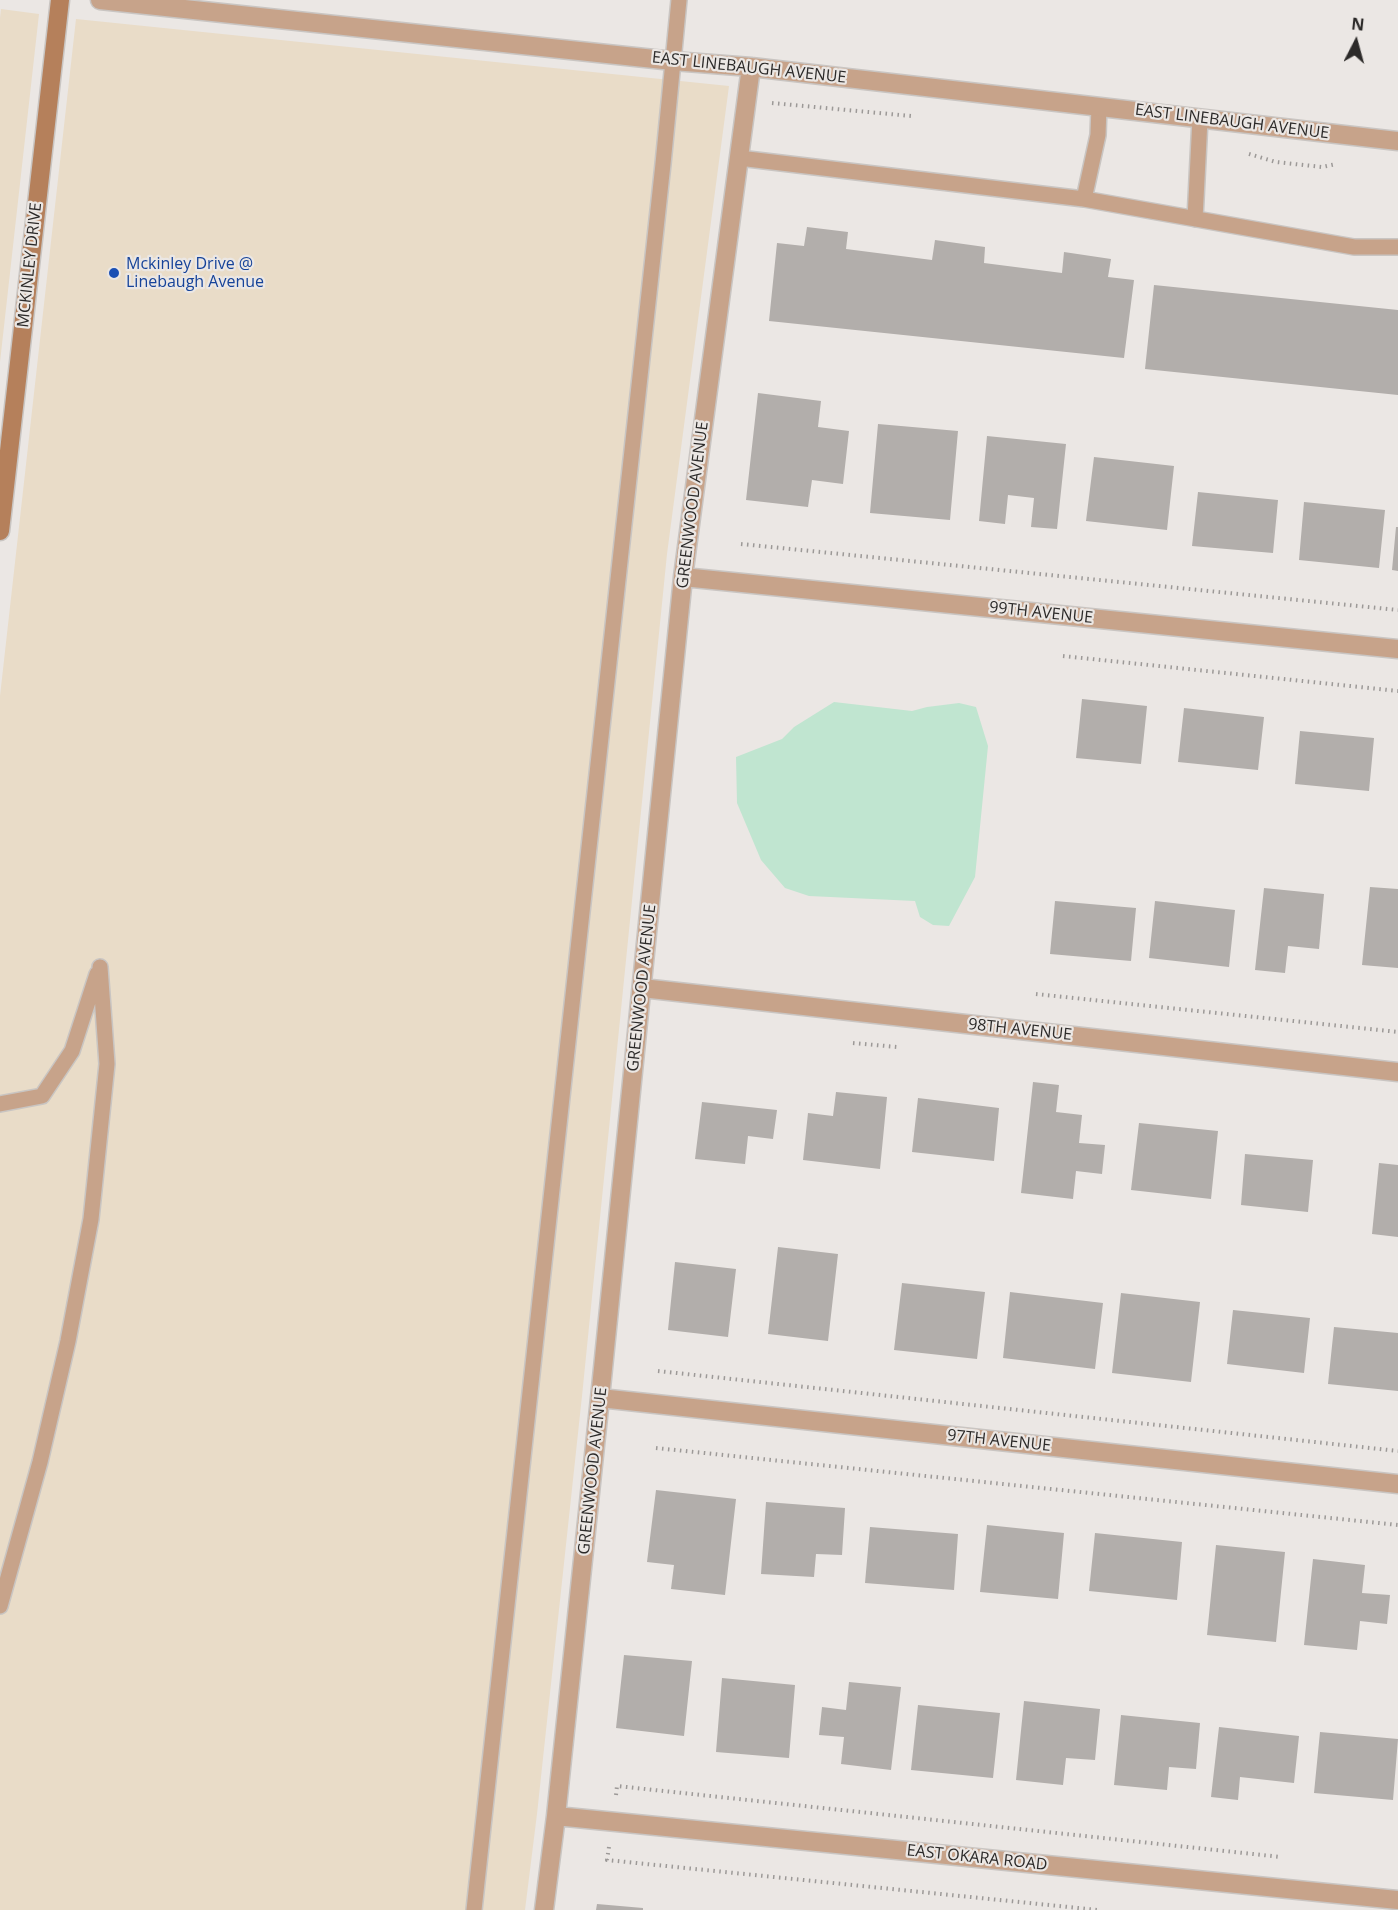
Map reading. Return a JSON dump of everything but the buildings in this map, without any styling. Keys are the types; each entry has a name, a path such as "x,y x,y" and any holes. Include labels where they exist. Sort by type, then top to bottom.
{"main road":[{"name":"MCKINLEY DRIVE","path":"0,531 60,0"}],"street":[{"name":"EAST LINEBAUGH AVENUE","path":"100,0 673,61 750,67 1398,141"},
{"name":"GREENWOOD AVENUE","path":"544,1910 600,1398 684,577 750,67"},
{"name":"99TH AVENUE","path":"684,577 1398,649"},
{"name":"98TH AVENUE","path":"642,988 1398,1072"},
{"name":"97TH AVENUE","path":"600,1398 1398,1484"},
{"name":"EAST OKARA ROAD","path":"556,1816 1398,1900"}],"lane":[{"path":"474,1910 661,188 679,0"},
{"path":"1084,199 1098,135 1099,107"},
{"path":"1195,219 1200,119"},
{"path":"739,158 1084,199 1354,247 1398,247"},
{"path":"0,1104 42,1096 72,1052 100,967 106,1064 91,1219 68,1341 40,1462 0,1606"}],"path":[{"path":"741,544 1398,610"},
{"path":"1063,656 1398,691"},
{"path":"1036,994 1398,1032"},
{"path":"658,1371 1398,1451"},
{"path":"656,1448 1398,1525"},
{"path":"1098,1910 607,1860 617,1786 1292,1858"}],"shaded area":[{"path":"1,9 39,14 0,362 0,18"},
{"path":"76,19 729,86 667,554 582,1396 525,1910 0,1910 0,696"}],"green space":[{"path":"834,702 912,711 959,703 976,707 988,746 975,877 949,926 933,925 920,917 915,901 809,896 785,888 761,860 737,803 736,757 782,739 794,727"}],"place":[{"name":"Mckinley Drive @ Linebaugh Avenue","path":"114,273"}]}
